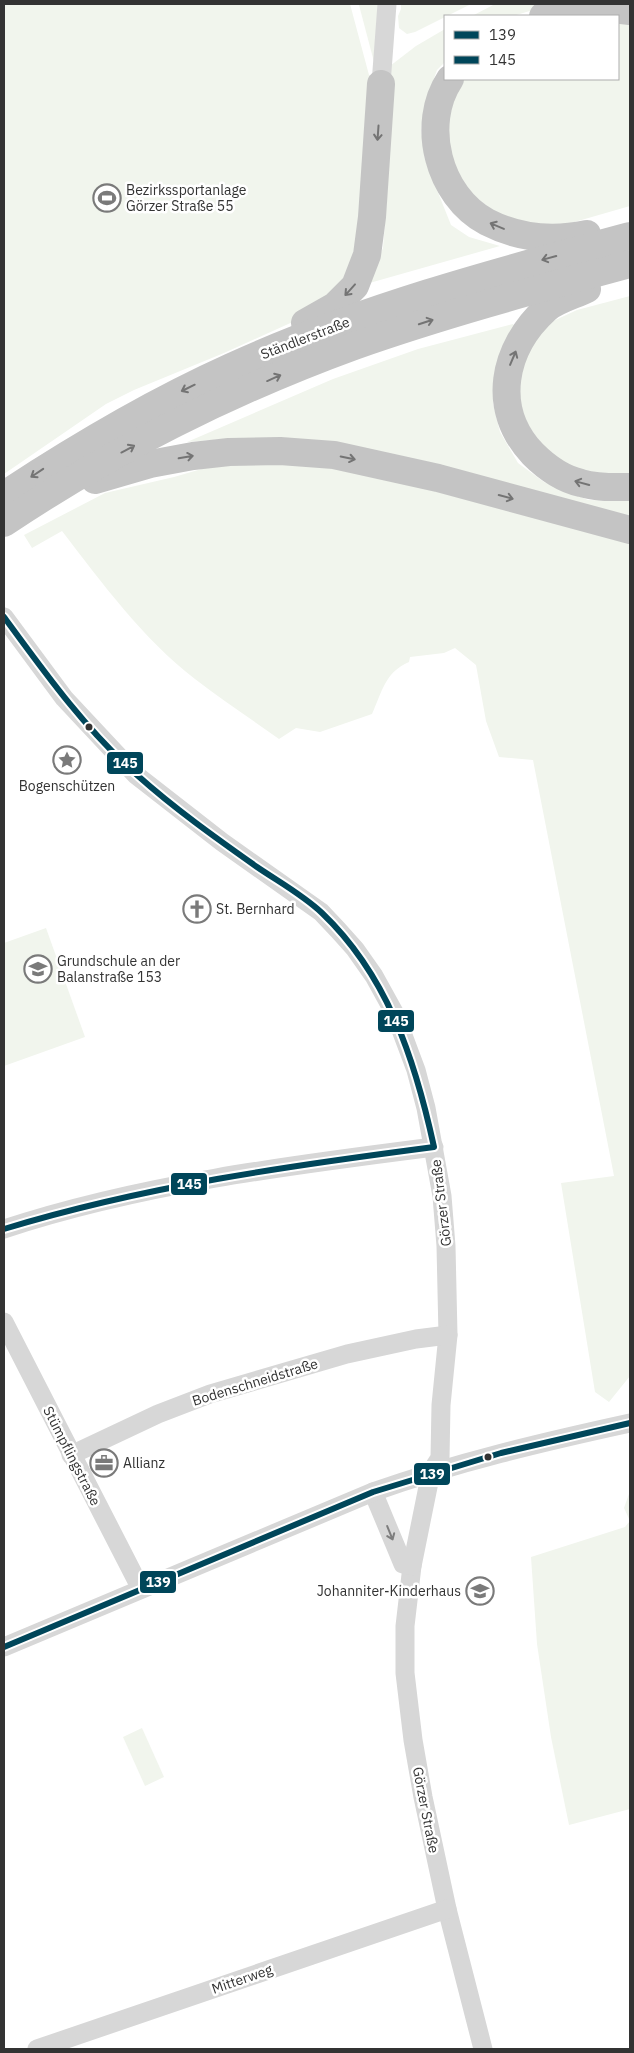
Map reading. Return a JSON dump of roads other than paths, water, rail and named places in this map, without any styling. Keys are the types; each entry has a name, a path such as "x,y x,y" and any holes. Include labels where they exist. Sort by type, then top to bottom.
{"highway":[{"path":"547,15 601,7 630,11"},
{"path":"450,80 440,100 435,118 434,136 438,154 447,180 464,203 485,221 513,233 539,237 568,238 630,224"},
{"path":"232,366 247,349 314,319 335,306 355,286 367,255 372,217 381,84"},
{"name":"Ständlerstraße","path":"4,495 108,428 232,366 327,328 427,294 630,236"},
{"name":"Ständlerstraße","path":"4,524 55,491 166,429 305,365 427,322 630,264"},
{"path":"630,273 586,290 548,308 528,328 520,343 508,370 506,389 510,416 517,432 525,446 541,462 561,475 580,483 603,487 630,487"},
{"path":"55,491 83,485 150,464 193,456 229,452 280,450 334,455 438,478 630,530"}],"street":[{"path":"381,84 387,4"},
{"name":"Görzer Straße","path":"4,617 64,698 136,775 222,842 320,912 355,949 374,976 403,1032 421,1087 434,1148 445,1220 448,1335 441,1405 440,1458 431,1472 412,1566 405,1626 406,1679 413,1740 423,1797 447,1909 483,2049"},
{"path":"4,1229 40,1217 166,1188 263,1171 434,1148"},
{"name":"Stümpflingstraße","path":"4,1322 141,1590"},
{"name":"Bodenschneidstraße","path":"71,1455 158,1414 210,1394 347,1354 416,1339 448,1335"},
{"path":"4,1647 373,1492 431,1472 526,1447 630,1423"},
{"path":"373,1492 403,1564 412,1566"},
{"name":"Mitterweg","path":"37,2049 447,1909"}],"place":[{"name":"Bezirkssportanlage Görzer Straße 55","path":"107,198"},
{"name":"Bogenschützen","path":"67,760"},
{"name":"St. Bernhard","path":"197,909"},
{"name":"Grundschule an der Balanstraße 153","path":"38,969"},
{"name":"Allianz","path":"104,1463"},
{"name":"Johanniter-Kinderhaus","path":"480,1591"}]}
